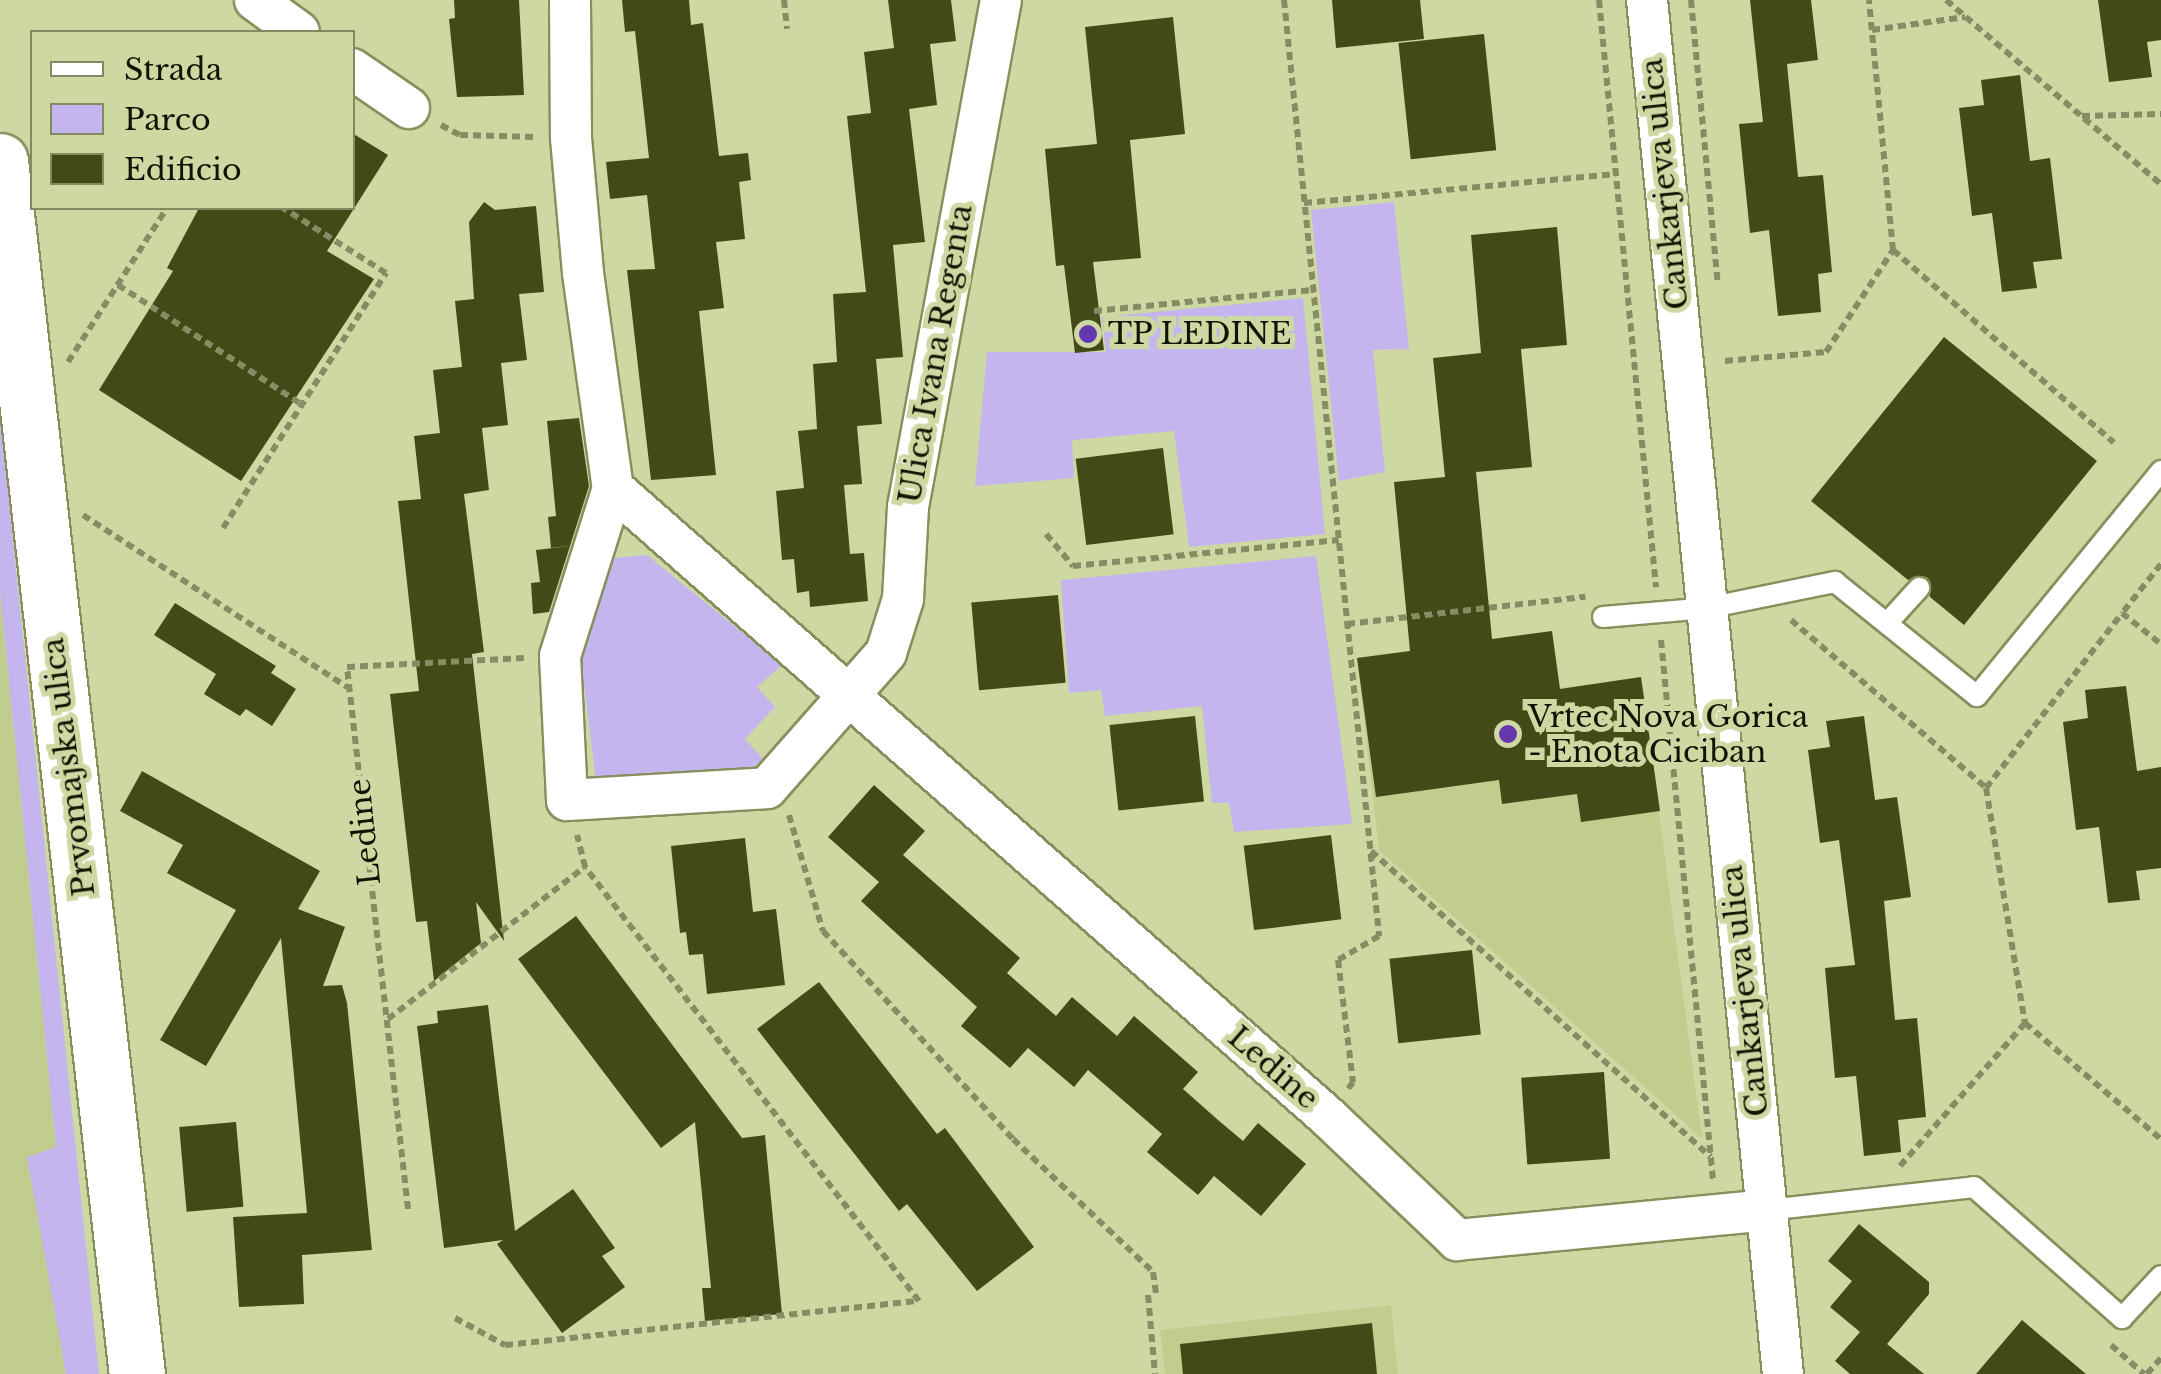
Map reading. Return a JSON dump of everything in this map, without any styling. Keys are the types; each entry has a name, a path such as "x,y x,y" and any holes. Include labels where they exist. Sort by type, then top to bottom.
{"street":[{"path":"255,0 297,30"},
{"path":"570,0 571,138 613,488 560,656 567,800 767,788 850,695"},
{"name":"Ulica Ivana Regenta","path":"850,695 886,652 903,599 912,488 1001,0"},
{"name":"Cankarjeva ulica","path":"1647,0 1783,1374"},
{"path":"355,72 409,108"},
{"name":"Prvomajska ulica","path":"0,160 137,1374"},
{"name":"Ledine","path":"613,488 1330,1118 1457,1240 1766,1210"}],"lane":[{"path":"1603,617 1707,608 1835,582 1889,621 1977,696 2161,472"},
{"path":"1889,621 1919,588"},
{"path":"1766,1210 1974,1187 2122,1318 2161,1276"}],"path":[{"path":"784,0 787,30"},
{"path":"1284,0 1379,936 1338,960 1352,1082 1330,1118"},
{"path":"1725,361 1826,352 1893,250 1869,0"},
{"path":"1946,0 2161,184"},
{"path":"1872,30 1966,17"},
{"path":"409,108 460,135 571,138"},
{"path":"2082,116 2161,114"},
{"path":"1304,203 1616,174"},
{"path":"30,421 166,210"},
{"path":"224,528 386,272 286,210"},
{"path":"1893,250 2114,443"},
{"path":"118,285 304,406"},
{"path":"1094,311 1313,290"},
{"path":"71,510 96,520 349,689"},
{"path":"1046,534 1073,566 1338,540"},
{"path":"2161,564 2122,613 2161,644"},
{"path":"1347,624 1601,595"},
{"path":"349,689 347,667 560,656"},
{"name":"Ledine","path":"349,689 408,1209"},
{"path":"778,776 822,931 1013,1138 1154,1272 1155,1374"},
{"path":"1986,788 2026,1023 2161,1139"},
{"path":"455,1318 505,1345 919,1301 586,866 567,800"},
{"path":"1370,850 1711,1157"},
{"path":"386,1019 586,866"},
{"path":"1883,1168 1902,1165 2026,1023"},
{"path":"2102,1337 2145,1374 2161,1358"}],"shaded area":[{"path":"0,592 56,1147 65,1374 0,1374"},
{"path":"1552,631 1560,688 1641,677 1702,1138 1379,850 1357,658"},
{"path":"1391,1305 1398,1374 1165,1374 1160,1330"}],"green space":[{"path":"1394,202 1409,349 1373,350 1385,472 1339,481 1311,210"},
{"path":"1303,298 1325,534 1189,547 1174,431 1072,440 1074,478 975,486 987,352 1106,352 1102,317"},
{"path":"0,414 99,1374 66,1374 27,1157 56,1147 0,592"},
{"path":"647,555 782,665 757,687 775,707 745,739 763,759 739,779 596,781 578,637 600,559"},
{"path":"1316,556 1352,824 1234,832 1229,803 1212,803 1202,706 1105,716 1101,690 1069,693 1061,580"}],"building":[{"path":"454,0 519,0 524,95 457,97 449,19 455,18"},
{"path":"622,0 689,0 691,25 703,23 719,156 748,153 751,180 739,182 745,239 716,242 724,308 699,311 716,475 651,480 627,270 655,269 647,195 610,199 606,162 649,158 635,31 625,32"},
{"path":"888,0 951,0 956,41 930,44 937,105 909,109 925,242 893,245 903,357 876,359 882,424 857,426 862,484 844,485 850,554 864,553 868,601 810,607 809,591 797,593 794,559 782,560 776,491 804,488 798,431 817,429 813,364 837,362 833,294 866,292 847,116 871,113 864,52 894,48"},
{"path":"1332,0 1420,0 1424,39 1336,48"},
{"path":"1750,0 1811,0 1818,60 1787,64 1798,177 1823,175 1832,272 1818,274 1821,312 1778,316 1769,230 1750,233 1739,124 1763,122"},
{"path":"2098,0 2161,0 2161,40 2147,42 2152,77 2109,82"},
{"path":"1173,17 1185,134 1130,140 1141,258 1093,262 1104,350 1075,353 1064,265 1056,266 1045,149 1097,144 1085,27"},
{"path":"1484,34 1496,150 1411,159 1398,43"},
{"path":"2020,75 2030,161 2050,158 2062,259 2033,262 2037,288 2002,292 1992,213 1972,216 1959,108 1984,105 1981,80"},
{"path":"355,135 388,155 355,207"},
{"path":"484,202 495,210 536,206 544,292 519,294 527,360 501,363 508,425 482,428 489,490 464,494 484,652 472,654 504,941 476,902 481,943 434,981 427,921 416,922 390,694 419,691 398,501 421,499 414,436 440,433 433,370 462,367 455,301 474,299 469,222"},
{"path":"198,210 353,210 327,251 374,279 241,481 99,390 173,271 167,268"},
{"path":"1557,227 1567,345 1521,349 1532,467 1476,472 1492,639 1552,631 1560,689 1641,677 1660,811 1581,822 1577,794 1502,804 1499,780 1376,797 1357,658 1410,651 1394,482 1445,477 1433,358 1481,353 1471,235"},
{"path":"1944,337 2097,461 1964,625 1930,597 1927,577 1908,580 1811,501"},
{"path":"579,418 589,486 570,546 551,548 548,517 556,516 547,421"},
{"path":"1163,448 1174,534 1086,545 1076,459"},
{"path":"570,546 549,612 533,614 531,583 540,582 536,550"},
{"path":"1058,595 1066,683 979,690 971,603"},
{"path":"175,603 276,666 271,673 296,689 272,726 246,709 240,716 204,694 216,674 154,635"},
{"path":"2126,686 2137,771 2161,767 2161,868 2136,871 2140,900 2108,903 2099,827 2076,830 2063,722 2088,718 2085,690"},
{"path":"1195,716 1204,802 1118,811 1109,725"},
{"path":"1864,716 1875,800 1897,797 1911,897 1884,901 1895,1020 1917,1018 1926,1117 1898,1120 1901,1152 1864,1156 1856,1076 1835,1078 1825,968 1855,965 1839,840 1820,843 1808,750 1830,747 1826,721"},
{"path":"142,771 320,871 298,909 345,927 323,986 342,985 347,1003 372,1250 302,1255 304,1304 239,1307 233,1217 307,1213 281,938 206,1066 160,1040 236,910 167,873 183,845 120,811"},
{"path":"874,785 925,831 903,855 1020,958 1007,973 1056,1016 1072,997 1117,1036 1134,1016 1198,1072 1183,1089 1218,1120 1243,1141 1258,1123 1306,1164 1261,1216 1214,1176 1198,1195 1147,1152 1162,1134 1088,1070 1074,1087 1028,1048 1010,1068 961,1026 977,1007 861,901 879,882 828,837"},
{"path":"1331,835 1341,919 1254,930 1244,846"},
{"path":"745,838 753,912 776,909 785,985 707,994 703,954 689,955 686,932 680,933 671,846"},
{"path":"576,916 742,1138 765,1135 782,1314 705,1321 702,1288 711,1288 695,1122 661,1148 518,959"},
{"path":"1472,950 1481,1035 1398,1043 1389,959"},
{"path":"819,982 937,1134 945,1128 1034,1247 977,1291 907,1204 899,1211 757,1029"},
{"path":"488,1005 515,1231 573,1189 615,1248 602,1256 625,1287 562,1333 497,1244 503,1240 444,1248 417,1026 438,1023 437,1011"},
{"path":"1604,1072 1610,1159 1527,1165 1521,1078"},
{"path":"236,1122 243,1207 187,1212 179,1127"},
{"path":"1859,1224 1929,1282 1929,1294 1887,1344 1924,1374 1850,1374 1835,1361 1860,1332 1830,1307 1852,1281 1828,1261"},
{"path":"2022,1320 2086,1374 1976,1374"},
{"path":"1372,1323 1377,1374 1183,1374 1180,1344"}],"place":[{"name":"TP LEDINE","path":"1088,334"},
{"name":"Vrtec Nova Gorica - Enota Ciciban","path":"1508,734"}]}
